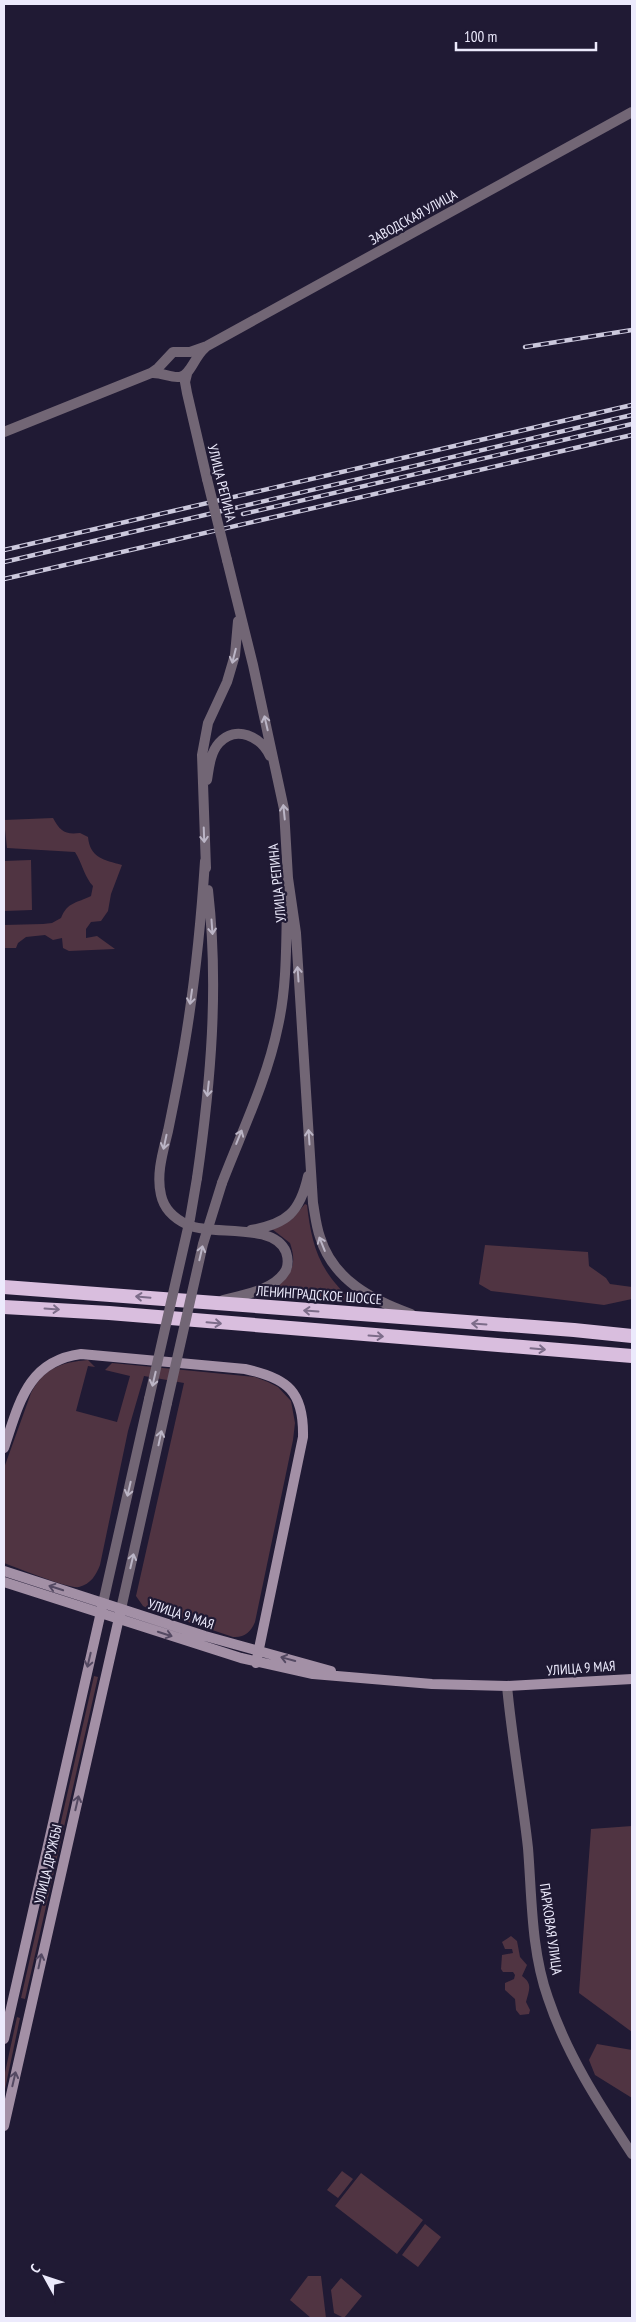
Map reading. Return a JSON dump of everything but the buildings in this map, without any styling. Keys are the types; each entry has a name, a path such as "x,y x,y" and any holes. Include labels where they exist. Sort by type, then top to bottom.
{"highway":[{"name":"ЛЕНИНГРАДСКОЕ ШОССЕ","path":"4,1287 632,1336"},
{"path":"4,1306 632,1356"}],"main road":[{"path":"4,1448 30,1382 41,1369 65,1356 81,1354 245,1369 268,1374 285,1383 293,1390 298,1401 303,1419 303,1438 256,1663"},
{"name":"УЛИЦА 9 МАЯ","path":"4,1571 101,1608"},
{"name":"УЛИЦА 9 МАЯ","path":"4,1582 352,1677"},
{"name":"УЛИЦА ДРУЖБЫ","path":"4,2039 101,1608"},
{"name":"УЛИЦА 9 МАЯ","path":"120,1614 256,1663 313,1674 424,1684 507,1686 632,1679"},
{"name":"УЛИЦА ДРУЖБЫ","path":"4,2126 120,1614"}],"street":[{"name":"ЗАВОДСКАЯ УЛИЦА","path":"182,352 198,350 208,346 632,112"},
{"name":"ЗАВОДСКАЯ УЛИЦА","path":"189,371 196,356 208,346"},
{"path":"4,432 152,373 159,372 174,376 189,371 188,356 182,352 173,352 152,373"},
{"path":"167,358 166,366 174,376"},
{"name":"УЛИЦА РЕПИНА","path":"189,371 185,382 187,394 277,770 284,808 288,878 296,933 313,1203 319,1237 335,1267 348,1281 366,1295 387,1305 429,1320"},
{"name":"УЛИЦА РЕПИНА","path":"174,376 183,385 187,394"},
{"path":"101,1608 198,1178 212,1057 214,982 212,924 205,861 202,755 205,737 235,655 238,608"},
{"path":"203,808 210,762 219,743 225,738 241,734 258,739 265,745 277,770"},
{"path":"205,861 201,934 186,1034 159,1181 165,1205 177,1219 204,1230 245,1231 274,1225 291,1214 302,1199 310,1163"},
{"path":"120,1614 203,1244 222,1183 257,1094 278,1026 284,994 288,878"},
{"path":"209,1303 259,1290 278,1280 285,1273 288,1260 282,1245 268,1237 245,1231"},
{"name":"ПАРКОВАЯ УЛИЦА","path":"507,1686 523,1806 533,1919 539,1962 547,1996 562,2037 582,2076 632,2154"}],"shaded area":[{"path":"53,818 58,826 67,833 80,833 88,837 92,850 99,857 122,865 111,894 108,911 101,921 91,922 86,929 86,938 97,936 115,949 69,951 63,948 62,938 53,940 45,935 26,937 18,943 16,948 4,948 4,925 52,923 61,918 69,906 91,896 93,886 75,852 7,848 4,820"},
{"path":"31,860 32,910 4,911 4,861"},
{"path":"305,1204 307,1205 311,1233 320,1259 329,1275 350,1302 271,1295 290,1272 293,1261 290,1243 272,1229 291,1220"},
{"path":"485,1245 588,1252 589,1266 606,1278 610,1284 632,1287 632,1299 604,1305 491,1291 479,1284"},
{"path":"88,1360 95,1367 88,1366 76,1411 117,1422 130,1376 105,1370 112,1363 255,1377 278,1387 291,1401 295,1423 293,1440 255,1622 244,1635 233,1637 147,1608 143,1606 136,1596 184,1383 144,1376 128,1431 100,1565 95,1576 90,1581 83,1586 73,1587 54,1582 4,1563 4,1468 31,1393 36,1384 48,1372 70,1362"},
{"path":"94,1676 98,1677 25,1999 21,1998"},
{"path":"632,1826 632,2032 579,1993 591,1829"},
{"path":"511,1936 517,1941 520,1957 527,1965 522,1976 529,1985 526,2002 530,2010 529,2014 520,2015 516,2010 515,1999 505,1990 505,1983 514,1979 515,1975 513,1972 503,1972 501,1969 502,1955 513,1953 512,1949 505,1949 502,1942"},
{"path":"17,2017 20,2018 4,2094 4,2077"},
{"path":"597,2044 632,2050 632,2098 595,2075 589,2060"},
{"path":"342,2171 353,2179 338,2198 327,2190"},
{"path":"361,2173 423,2220 397,2254 335,2206"},
{"path":"425,2224 441,2237 418,2267 402,2255"},
{"path":"308,2276 321,2276 326,2318 311,2318 290,2300"},
{"path":"341,2278 362,2296 344,2318 334,2313 331,2290"}],"railway":[{"path":"525,347 632,330"},
{"path":"4,550 632,405"},
{"path":"4,562 632,415"},
{"path":"243,514 632,424"},
{"path":"4,579 632,435"}]}
